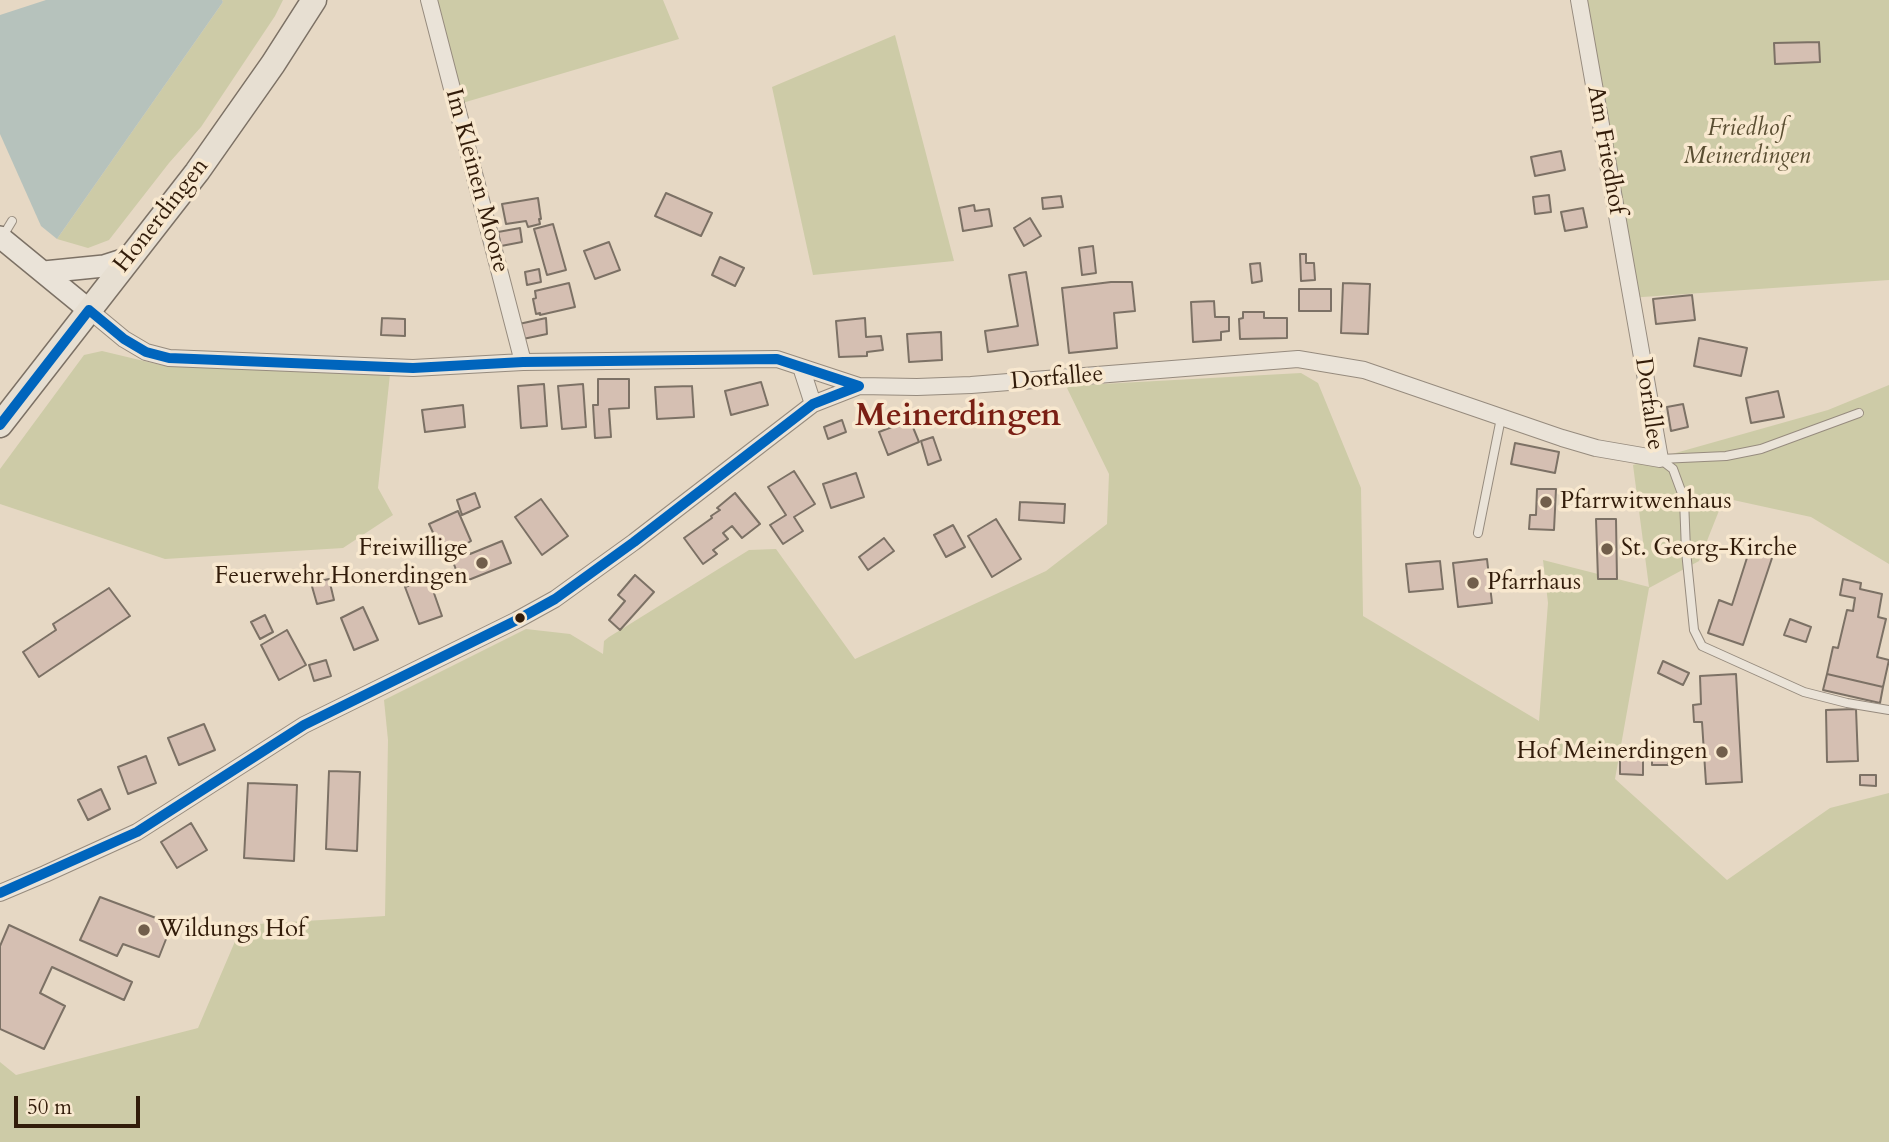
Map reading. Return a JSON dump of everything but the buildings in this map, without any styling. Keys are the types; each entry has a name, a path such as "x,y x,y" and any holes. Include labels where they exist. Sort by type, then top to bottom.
{"main road":[{"name":"Honerdingen","path":"0,425 197,172 314,0"}],"street":[{"name":"Im Kleinen Moore","path":"429,0 523,362"},
{"name":"Am Friedhof","path":"1579,0 1632,300"},
{"path":"4,232 44,272 124,339 146,352 169,358 413,368 523,362 777,359 859,386"},
{"path":"44,272 104,266 129,258"},
{"name":"Dorfallee","path":"0,893 137,832 304,726 505,626 555,598 634,542 813,404 859,386 971,385 1298,359 1364,370 1596,448 1660,459 1632,300"},
{"path":"801,367 813,404"}],"lane":[{"path":"1660,459 1726,456 1761,449 1859,413"},
{"path":"1478,533 1501,418"},
{"path":"1660,459 1673,469 1684,499 1694,630 1702,646 1804,692 1889,710"}],"green space":[{"path":"222,0 283,0 201,127 109,240 88,248 57,239 223,2"},
{"path":"435,0 663,0 679,39 459,104"},
{"name":"Friedhof Meinerdingen","path":"1578,0 1889,0 1889,280 1628,298"},
{"path":"895,35 954,261 813,275 772,87"},
{"path":"102,351 169,367 294,360 390,374 378,488 393,515 343,548 165,559 0,504 0,469 84,355"},
{"path":"1301,373 1318,383 1361,488 1363,616 1539,721 1548,603 1543,560 1649,587 1633,465 1828,410 1889,385 1889,564 1811,517 1724,498 1699,561 1649,588 1615,779 1727,880 1830,808 1889,793 1889,1142 0,1142 0,1062 16,1075 198,1028 242,925 385,916 388,740 384,700 526,629 570,634 603,654 604,641 609,637 749,550 776,549 855,659 1046,571 1107,524 1109,474 1066,386"}],"shaded area":[{"path":"46,0 223,2 57,239 41,226 0,134 0,15"}],"transit line":[{"path":"0,425 89,310 124,339 146,352 169,358 413,368 523,362 777,359 859,386"},
{"path":"0,893 137,832 304,725 555,599 634,542 813,404 859,386"}],"place":[{"name":"Pfarrwitwenhaus","path":"1546,502"},
{"name":"St. Georg-Kirche","path":"1607,549"},
{"name":"Freiwillige Feuerwehr Honerdingen","path":"482,563"},
{"name":"Pfarrhaus","path":"1473,583"},
{"name":"Hof Meinerdingen","path":"1722,752"},
{"name":"Wildungs Hof","path":"144,930"}],"district":[{"name":"Meinerdingen","path":"958,418"}]}
